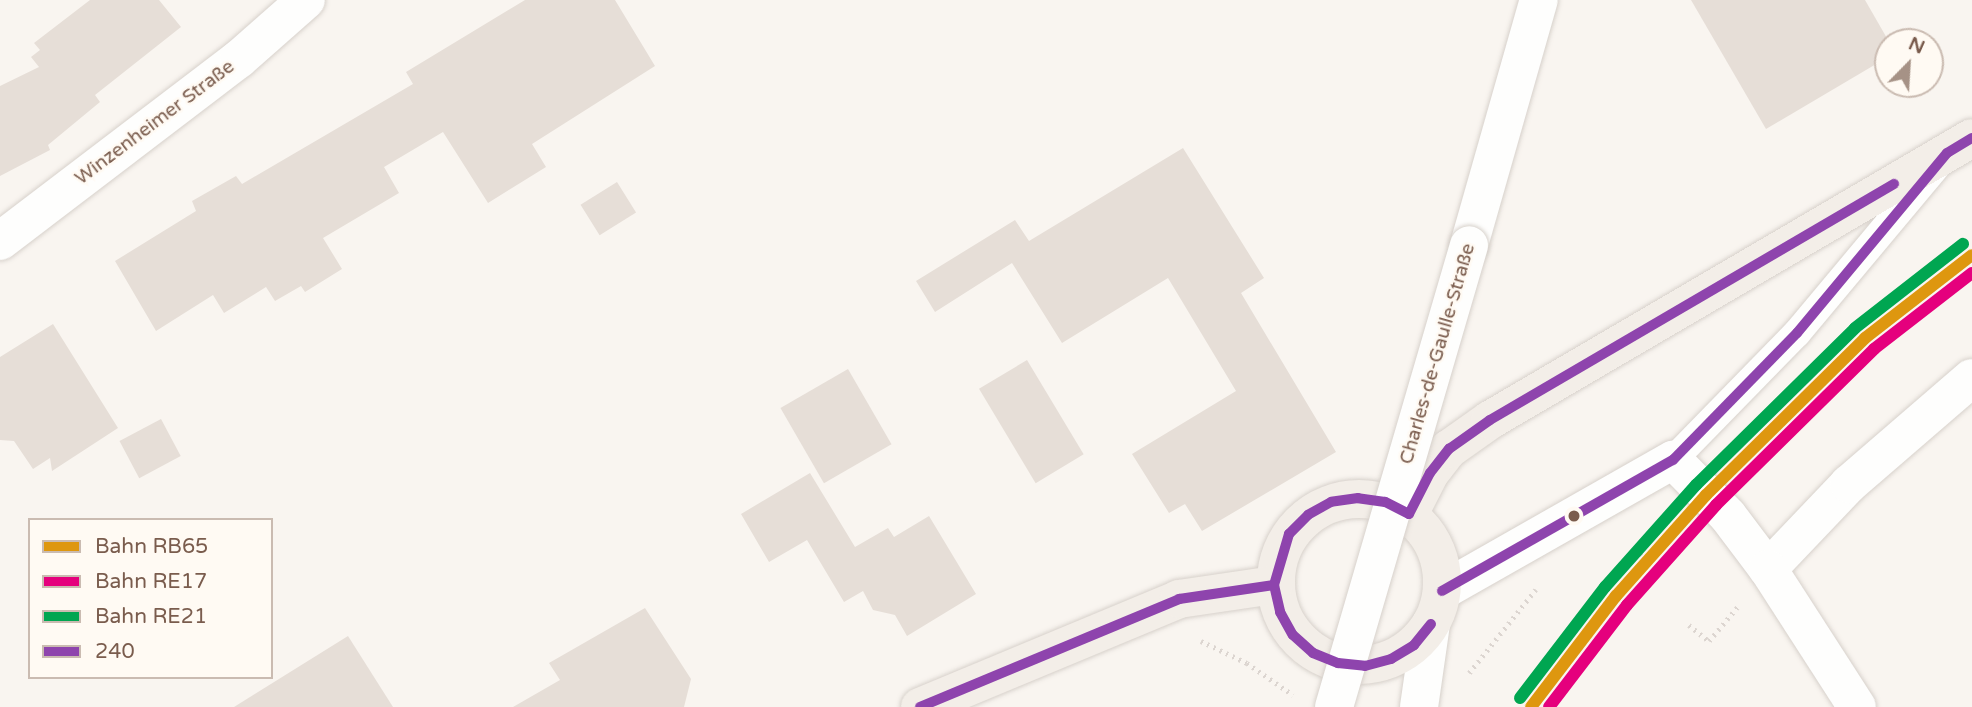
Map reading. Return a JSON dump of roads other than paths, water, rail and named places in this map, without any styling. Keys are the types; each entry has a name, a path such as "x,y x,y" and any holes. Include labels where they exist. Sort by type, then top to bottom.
{"main road":[{"path":"1409,514 1430,473 1449,449 1490,420 1959,145"},
{"path":"1358,498 1385,502 1409,514 1436,548 1437,608 1414,645 1391,659 1365,666 1338,663 1313,653 1293,635 1280,612 1274,585 1278,558 1289,534 1320,508 1358,498"},
{"path":"920,707 1146,611 1217,591 1274,585"}],"street":[{"name":"Winzenheimer Straße","path":"0,241 239,58 306,0"},
{"name":"Charles-de-Gaulle-Straße","path":"1317,703 1469,245 1539,0"},
{"path":"1768,569 1849,485 1972,378"},
{"path":"1419,707 1437,608 1561,527 1684,472 1768,569 1857,707"}],"lane":[{"path":"1684,472 1797,333 1959,145"}],"rail line":[{"name":"RE21","path":"1520,698 1605,587 1696,485 1855,328 1963,244"},
{"name":"RB65","path":"1531,707 1616,596 1706,495 1865,338 1972,255"},
{"name":"RE17","path":"1549,707 1627,605 1716,505 1874,349 1972,273"}]}
